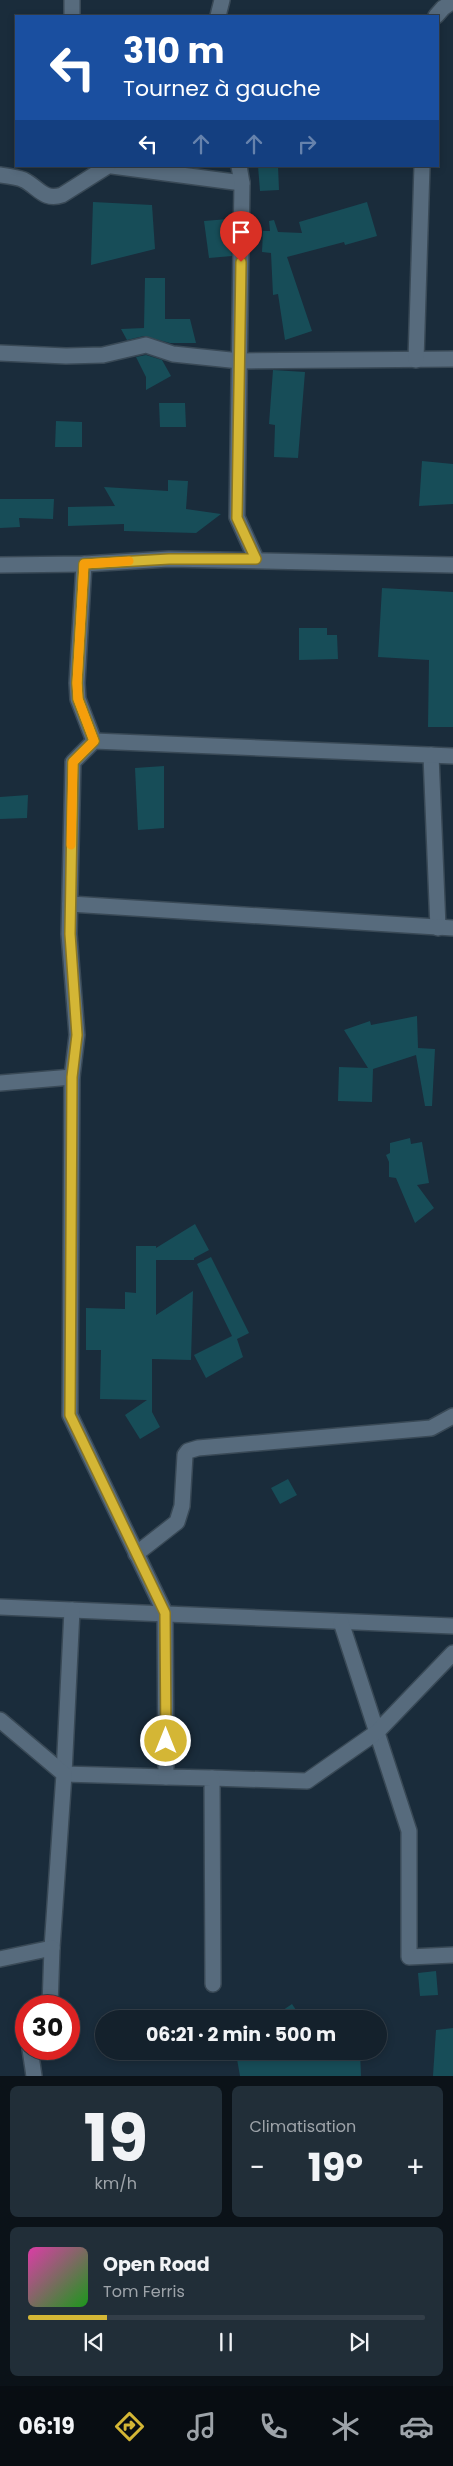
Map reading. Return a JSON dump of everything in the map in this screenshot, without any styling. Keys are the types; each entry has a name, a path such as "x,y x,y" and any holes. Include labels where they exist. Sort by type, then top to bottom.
{"street":[{"path":"72,0 72,15"},
{"path":"218,15 222,0"},
{"path":"437,15 442,8 453,1"},
{"path":"0,175 22,179 44,195 54,198 108,167"},
{"path":"118,167 242,183"},
{"path":"239,167 242,183 237,518 256,559"},
{"path":"416,360 422,167"},
{"path":"0,353 66,356 103,354 146,344 173,354 240,361 453,360"},
{"path":"0,565 84,564 169,559 256,559 453,566"},
{"path":"84,564 77,683 78,699 94,741"},
{"path":"166,1777 165,1613 70,1415 72,1077 77,1035 70,934 73,762 94,741 453,756"},
{"path":"70,904 446,928 431,755"},
{"path":"0,1083 72,1077"},
{"path":"136,1554 177,1522 182,1506 185,1455 188,1451 198,1448 431,1428 453,1416"},
{"path":"0,1607 453,1626"},
{"path":"50,1995 72,1610"},
{"path":"423,1624 453,1614"},
{"path":"342,1622 409,1831 409,1956 453,1955"},
{"path":"0,1720 64,1774 307,1781 377,1732 453,1653"},
{"path":"212,1778 213,1984"},
{"path":"0,1959 52,1948"},
{"path":"32,2060 34,2076"}],"building":[{"path":"258,167 278,167 279,190 260,191"},
{"path":"93,202 152,205 155,249 91,265"},
{"path":"367,202 377,236 345,245 344,242 287,257 312,331 285,340 278,294 273,295 271,253 262,252 263,231 270,231 269,221 274,220 278,232 302,233 299,222"},
{"path":"228,219 232,256 209,258 204,221"},
{"path":"145,278 165,278 165,319 190,319 196,343 170,343 144,336 127,340 121,329 144,328"},
{"path":"146,355 162,360 171,376 146,390 146,377 136,357"},
{"path":"273,370 305,372 298,458 274,457 275,425 269,424"},
{"path":"159,403 185,403 186,427 160,427"},
{"path":"56,421 82,422 82,447 55,447"},
{"path":"422,461 453,464 453,504 419,506"},
{"path":"168,480 188,481 186,509 221,514 196,533 124,531 124,524 68,526 68,507 115,506 104,487 168,491"},
{"path":"0,499 54,499 53,519 19,518 20,527 0,528"},
{"path":"382,588 453,592 453,727 428,727 429,660 378,657"},
{"path":"299,628 327,628 327,635 337,635 338,659 299,660"},
{"path":"164,766 164,828 138,830 135,768"},
{"path":"28,795 27,818 0,819 0,797"},
{"path":"417,1016 418,1048 435,1049 432,1106 425,1106 416,1055 373,1069 372,1102 338,1101 339,1067 368,1068 344,1030 370,1021 371,1025"},
{"path":"410,1138 411,1144 422,1142 429,1183 417,1185 434,1208 415,1223 396,1178 389,1177 389,1162 386,1155 390,1153 390,1143"},
{"path":"195,1224 209,1250 194,1258 194,1260 156,1260 156,1315 193,1291 191,1360 152,1359 152,1412 160,1427 140,1439 125,1415 147,1400 100,1399 101,1350 86,1350 86,1308 125,1309 125,1292 136,1293 136,1246 156,1246 156,1248"},
{"path":"211,1257 249,1333 237,1339 243,1357 206,1378 194,1355 232,1336 197,1264"},
{"path":"288,1479 297,1495 280,1504 271,1488"},
{"path":"436,1971 438,1995 420,1996 418,1973"},
{"path":"292,2004 296,2010 283,2010"},
{"path":"453,2028 453,2076 433,2076 436,2030"},
{"path":"237,2060 360,2060 361,2076 240,2076"}],"slow traffic":[{"path":"71,845 73,762 94,741 78,699 77,683 84,564 129,561"}],"route":[{"path":"166,1741 165,1613 70,1415 72,1077 77,1035 70,934 73,762 94,741 78,699 77,683 84,564 169,559 256,559 237,518 241,262"}]}
